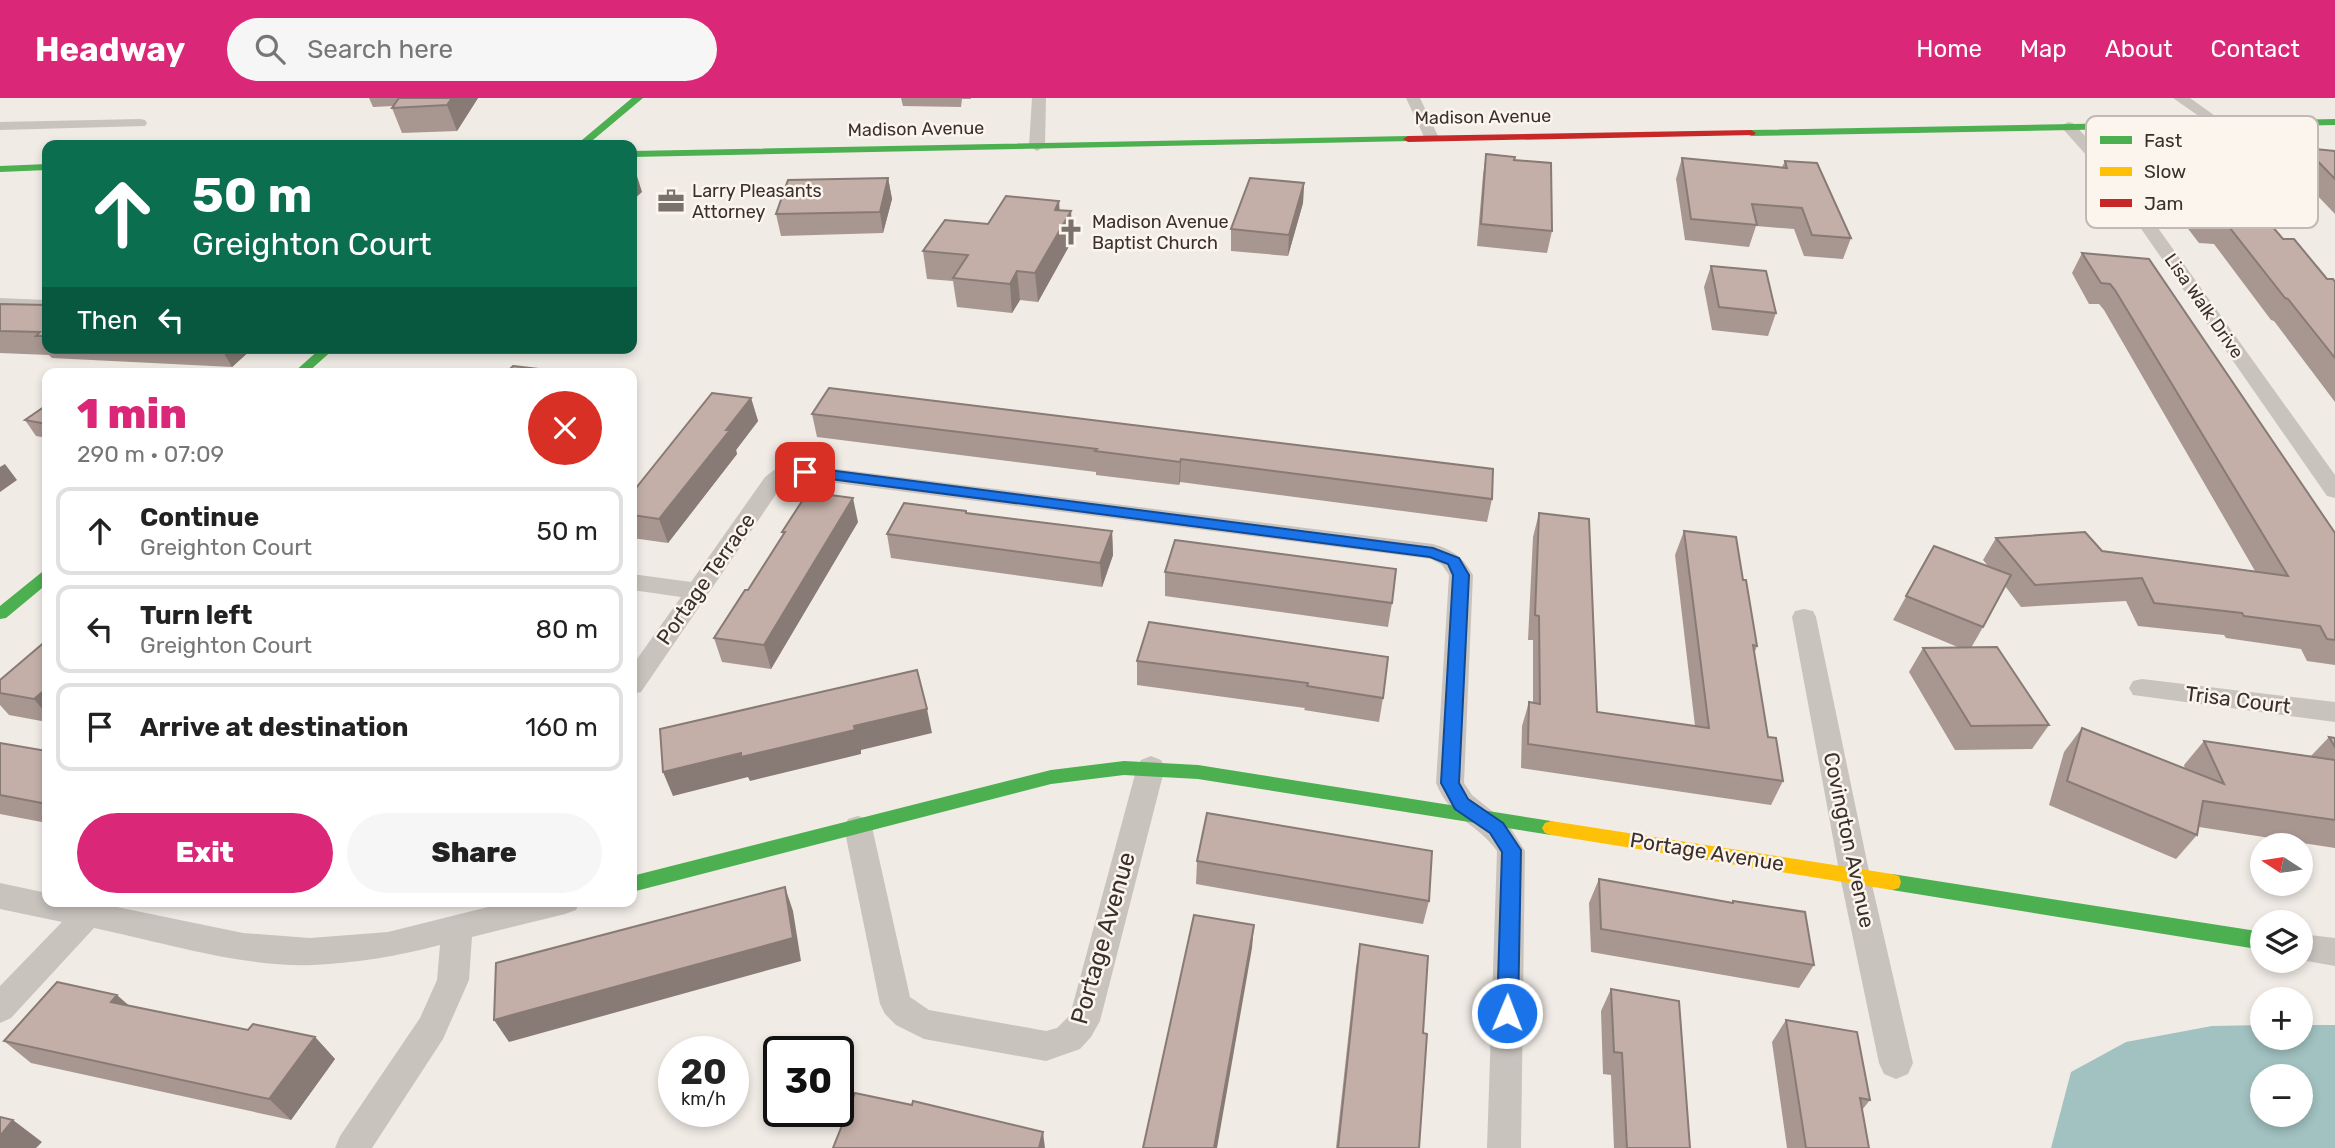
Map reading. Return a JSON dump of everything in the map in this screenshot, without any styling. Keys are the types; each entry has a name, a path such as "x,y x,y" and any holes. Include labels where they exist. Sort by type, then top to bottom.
{"main road":[{"path":"587,140 638,98"},
{"name":"Madison Avenue","path":"637,154 2086,126"},
{"path":"0,169 42,167"},
{"path":"305,368 322,354"},
{"path":"0,614 42,580"},
{"name":"Portage Avenue","path":"637,883 1079,771 1151,766 2250,938"}],"street":[{"path":"1038,146 1040,98"},
{"path":"1413,98 1431,138"},
{"path":"2180,98 2207,116"},
{"path":"0,126 140,123"},
{"name":"Lisa Walk Drive","path":"2068,126 2086,146"},
{"name":"Lisa Walk Drive","path":"2149,228 2335,491"},
{"path":"0,303 42,304"},
{"name":"Portage Terrace","path":"637,678 773,482 782,475 805,472 1433,552 1448,557 1456,564 1461,575 1450,783 1461,804 1473,815"},
{"path":"637,583 697,591"},
{"name":"Covington Avenue","path":"1804,617 1855,876 1896,1063"},
{"name":"Trisa Court","path":"2142,688 2335,712"},
{"name":"Portage Avenue","path":"858,827 896,1004 906,1015 924,1024 1046,1046 1063,1043 1074,1037 1084,1021 1151,766"},
{"path":"1473,815 1497,828 1511,850 1504,1148"},
{"path":"0,896 42,901"},
{"path":"0,1008 94,908 277,951 350,950 388,945 541,907"},
{"path":"352,1148 432,1028 453,980 457,928"},
{"path":"2313,949 2335,952"}],"water":[{"path":"2250,1025 2250,1050 2313,1050 2313,1025 2335,1025 2335,1148 2051,1148 2071,1072 2126,1042 2212,1026"}],"building":[{"path":"399,98 452,98 447,105 392,108"},
{"path":"2318,149 2335,151 2335,179 2318,161"},
{"path":"1486,154 1515,157 1514,160 1551,163 1552,231 1481,224"},
{"path":"1682,158 1787,168 1785,161 1817,163 1851,238 1812,235 1802,208 1752,204 1757,225 1691,219"},
{"path":"888,178 880,212 776,214 788,180"},
{"path":"1250,178 1304,183 1289,235 1231,229"},
{"path":"1006,196 1059,201 1055,210 1071,211 1035,273 1017,271 1010,284 953,278 968,255 923,251 945,220 988,224"},
{"path":"2230,228 2274,228 2283,239 2294,239 2327,279 2333,279 2335,358"},
{"path":"2082,253 2149,259 2335,533 2335,640 2327,639 2320,626 2244,616 2242,613 2154,603 2142,578 2035,585 1996,538 2085,532 2102,551 2288,576 2115,290 2110,284 2101,283"},
{"path":"1711,266 1766,271 1776,313 1719,307"},
{"path":"0,304 42,305 42,336 36,336 40,332 0,331"},
{"path":"829,388 1493,469 1492,499 812,414"},
{"path":"712,393 751,398 726,430 730,430 659,519 637,516 637,487"},
{"path":"42,408 42,423 25,420"},
{"path":"808,492 853,498 764,645 714,638 745,590 748,590"},
{"path":"904,503 1112,531 1100,563 887,534"},
{"path":"1539,513 1589,519 1597,712 1709,728 1684,531 1736,537 1757,646 1753,645 1768,737 1776,738 1783,781 1528,744 1529,702 1540,704 1539,616 1535,615"},
{"path":"1175,540 1396,569 1392,603 1165,572"},
{"path":"1934,546 2011,575 1983,627 1906,596"},
{"path":"1149,622 1388,657 1383,698 1307,686 1308,683 1137,661"},
{"path":"42,644 42,692 34,699 0,693 0,680"},
{"path":"1997,647 2049,725 1971,726 1923,648"},
{"path":"917,670 927,709 854,726 855,730 663,772 660,729"},
{"path":"2082,728 2224,784 2204,741 2335,760 2335,820 2203,801 2197,835 2067,781"},
{"path":"0,743 42,750 42,803 0,795"},
{"path":"1207,813 1432,851 1429,901 1197,861"},
{"path":"1599,879 1733,903 1805,912 1814,965 1601,929"},
{"path":"785,887 793,938 494,1020 496,963"},
{"path":"1194,915 1254,925 1214,1148 1143,1148"},
{"path":"1360,944 1428,956 1423,1033 1427,1034 1419,1148 1338,1148"},
{"path":"57,982 117,995 111,1002 248,1030 253,1024 315,1037 269,1099 4,1041"},
{"path":"1611,989 1679,1001 1690,1148 1627,1148 1622,1053 1614,1052"},
{"path":"1786,1020 1857,1032 1870,1100 1860,1098 1869,1148 1806,1148"},
{"path":"855,1093 912,1105 913,1101 1043,1132 1039,1148 833,1148 841,1127 854,1127"},
{"path":"0,1117 13,1120 0,1136"}],"traffic: fast":[{"path":"587,140 638,98"},
{"path":"2318,122 2335,122"},
{"path":"1751,133 2086,127"},
{"path":"637,154 1408,139"},
{"path":"0,169 42,167"},
{"path":"305,368 322,354"},
{"path":"0,614 42,580"},
{"path":"637,883 1051,777 1124,768 1198,772 1551,828"},
{"path":"1892,882 2250,939"}],"traffic: slow":[{"path":"1551,828 1892,882"}],"traffic: jam":[{"path":"1408,139 1751,133"}],"place":[{"name":"Larry Pleasants Attorney","path":"671,201"},
{"name":"Madison Avenue Baptist Church","path":"1071,232"}],"route":[{"path":"805,472 1433,552 1448,557 1461,575 1450,783 1461,804 1473,815 1497,828 1511,850 1507,1013"}]}
